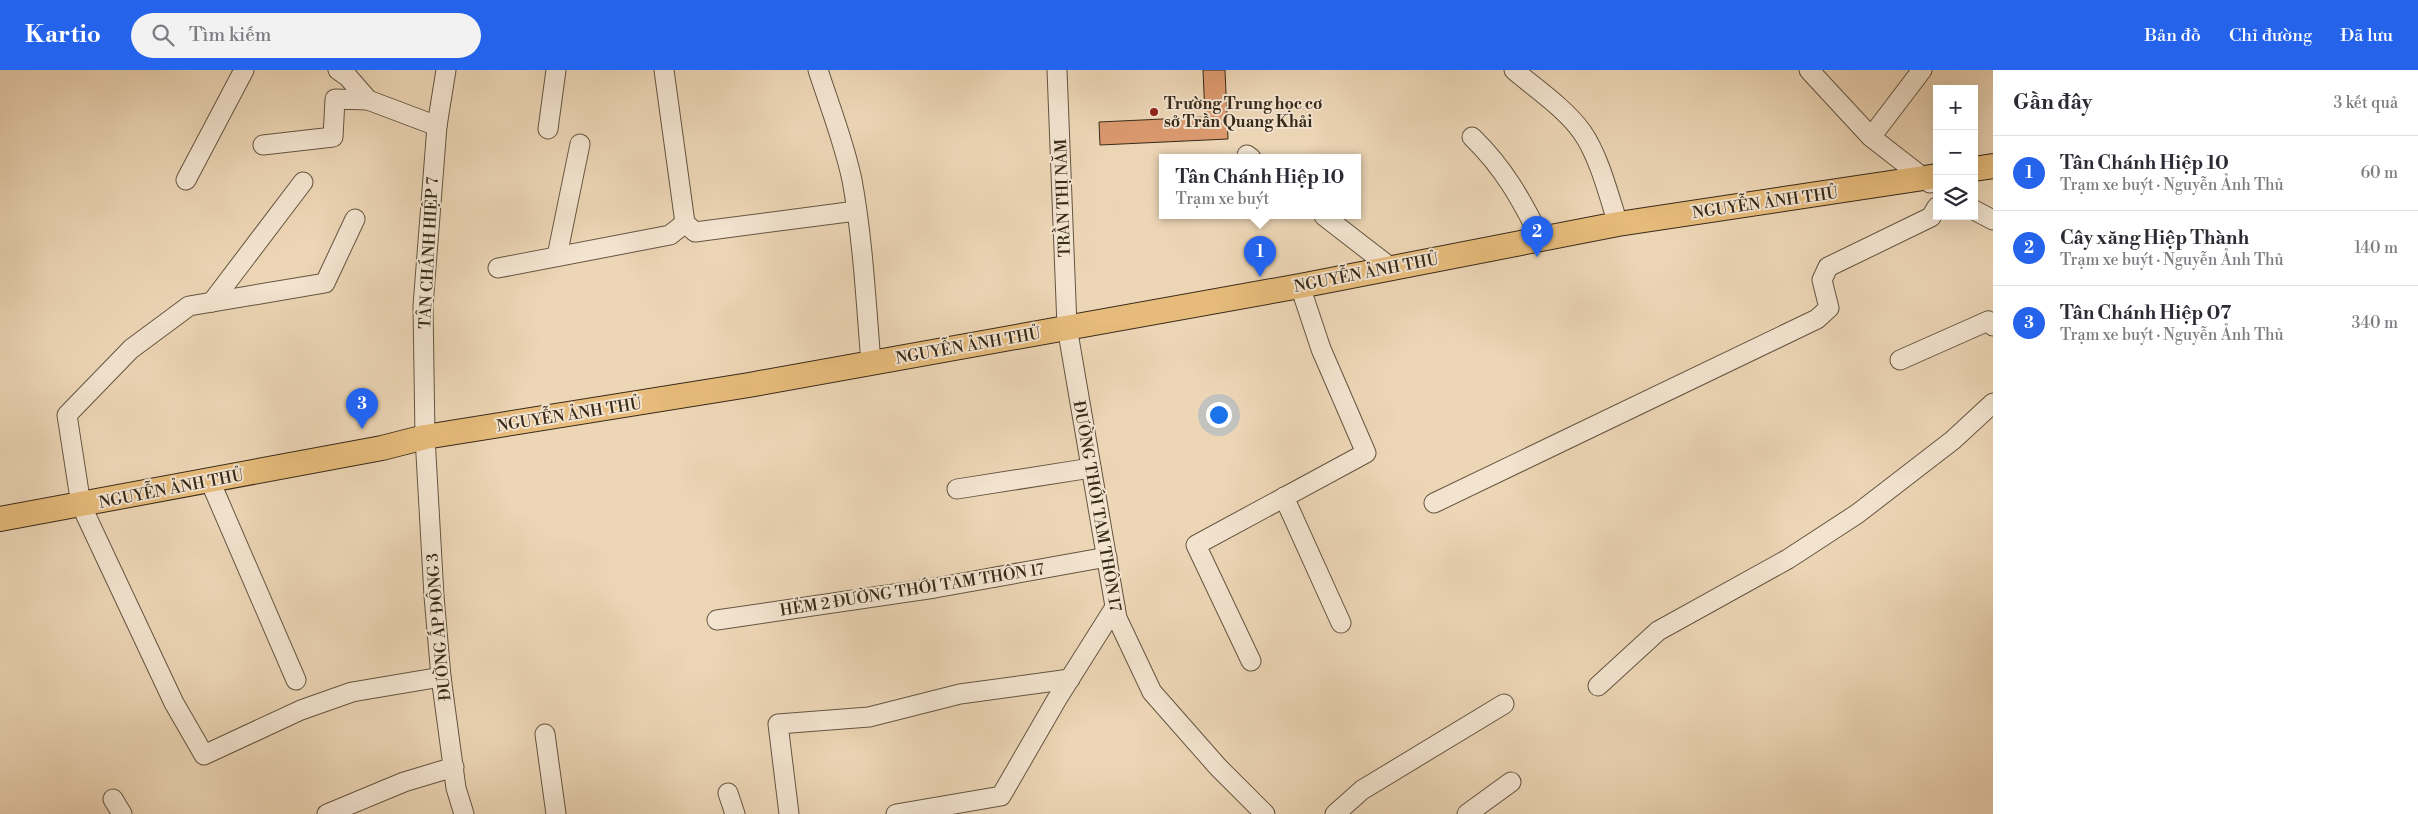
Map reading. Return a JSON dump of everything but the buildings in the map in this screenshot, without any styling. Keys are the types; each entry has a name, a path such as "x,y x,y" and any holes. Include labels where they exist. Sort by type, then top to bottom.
{"main road":[{"path":"1978,168 1993,166"},
{"name":"NGUYỄN ẢNH THỦ","path":"0,519 50,508 80,505 382,448 425,437 749,385 1067,326 1300,286 1618,224 1933,181"}],"street":[{"path":"186,180 244,70"},
{"path":"338,70 348,77 368,100"},
{"name":"TÂN CHÁNH HIỆP 7","path":"425,437 423,306 437,126 446,70"},
{"path":"548,129 556,70"},
{"path":"664,70 685,223 695,232 856,211"},
{"path":"818,70 836,117 852,180 865,287 871,363"},
{"name":"TRẦN THỊ NĂM","path":"1057,70 1067,326"},
{"path":"1514,70 1557,107 1582,132 1603,178 1618,224"},
{"path":"1808,70 1871,137 1933,181"},
{"path":"1871,137 1922,70"},
{"path":"263,145 334,137 334,99 368,100 437,126"},
{"path":"1472,137 1494,159 1524,205 1541,239"},
{"path":"557,256 580,144"},
{"path":"212,302 303,182"},
{"path":"1978,212 1993,220"},
{"path":"1434,503 1817,319 1829,308 1822,280 1828,267 1931,217 1933,214"},
{"path":"355,219 325,283 189,306 131,349 68,415 80,505 174,703 204,755 301,710 352,692 441,677"},
{"path":"1328,219 1390,267"},
{"path":"498,268 670,235 685,223"},
{"path":"1251,660 1196,544 1366,453 1321,349 1300,286"},
{"path":"1900,360 1988,321 1993,326"},
{"name":"ĐƯỜNG THỚI TAM THÔN 17","path":"1067,326 1117,618 1152,692 1258,811"},
{"path":"1598,686 1658,631 1788,559 1857,514 1953,440 1993,403"},
{"name":"ĐƯỜNG ẤP ĐÔNG 3","path":"425,437 434,596 441,677 456,788 464,814"},
{"path":"957,489 1091,468"},
{"path":"210,481 296,680"},
{"path":"1284,497 1342,623"},
{"name":"HẺM 2 ĐƯỜNG THỚI TAM THÔN 17","path":"717,620 935,588 1106,556"},
{"path":"896,814 1001,796 1115,607"},
{"path":"789,814 778,724 869,716 960,694 1070,679"},
{"path":"1335,814 1362,790 1504,704"},
{"path":"545,734 556,814"},
{"path":"327,814 404,782 454,767"},
{"path":"1466,814 1511,782"},
{"path":"728,794 735,814"}],"place":[{"name":"Trường Trung học cơ sở Trần Quang Khải","path":"1154,112"},
{"name":"Cây xăng Hiệp Thành","path":"1537,257"},
{"name":"Tân Chánh Hiệp 10","path":"1260,277"},
{"name":"Tân Chánh Hiệp 07","path":"362,429"}]}
